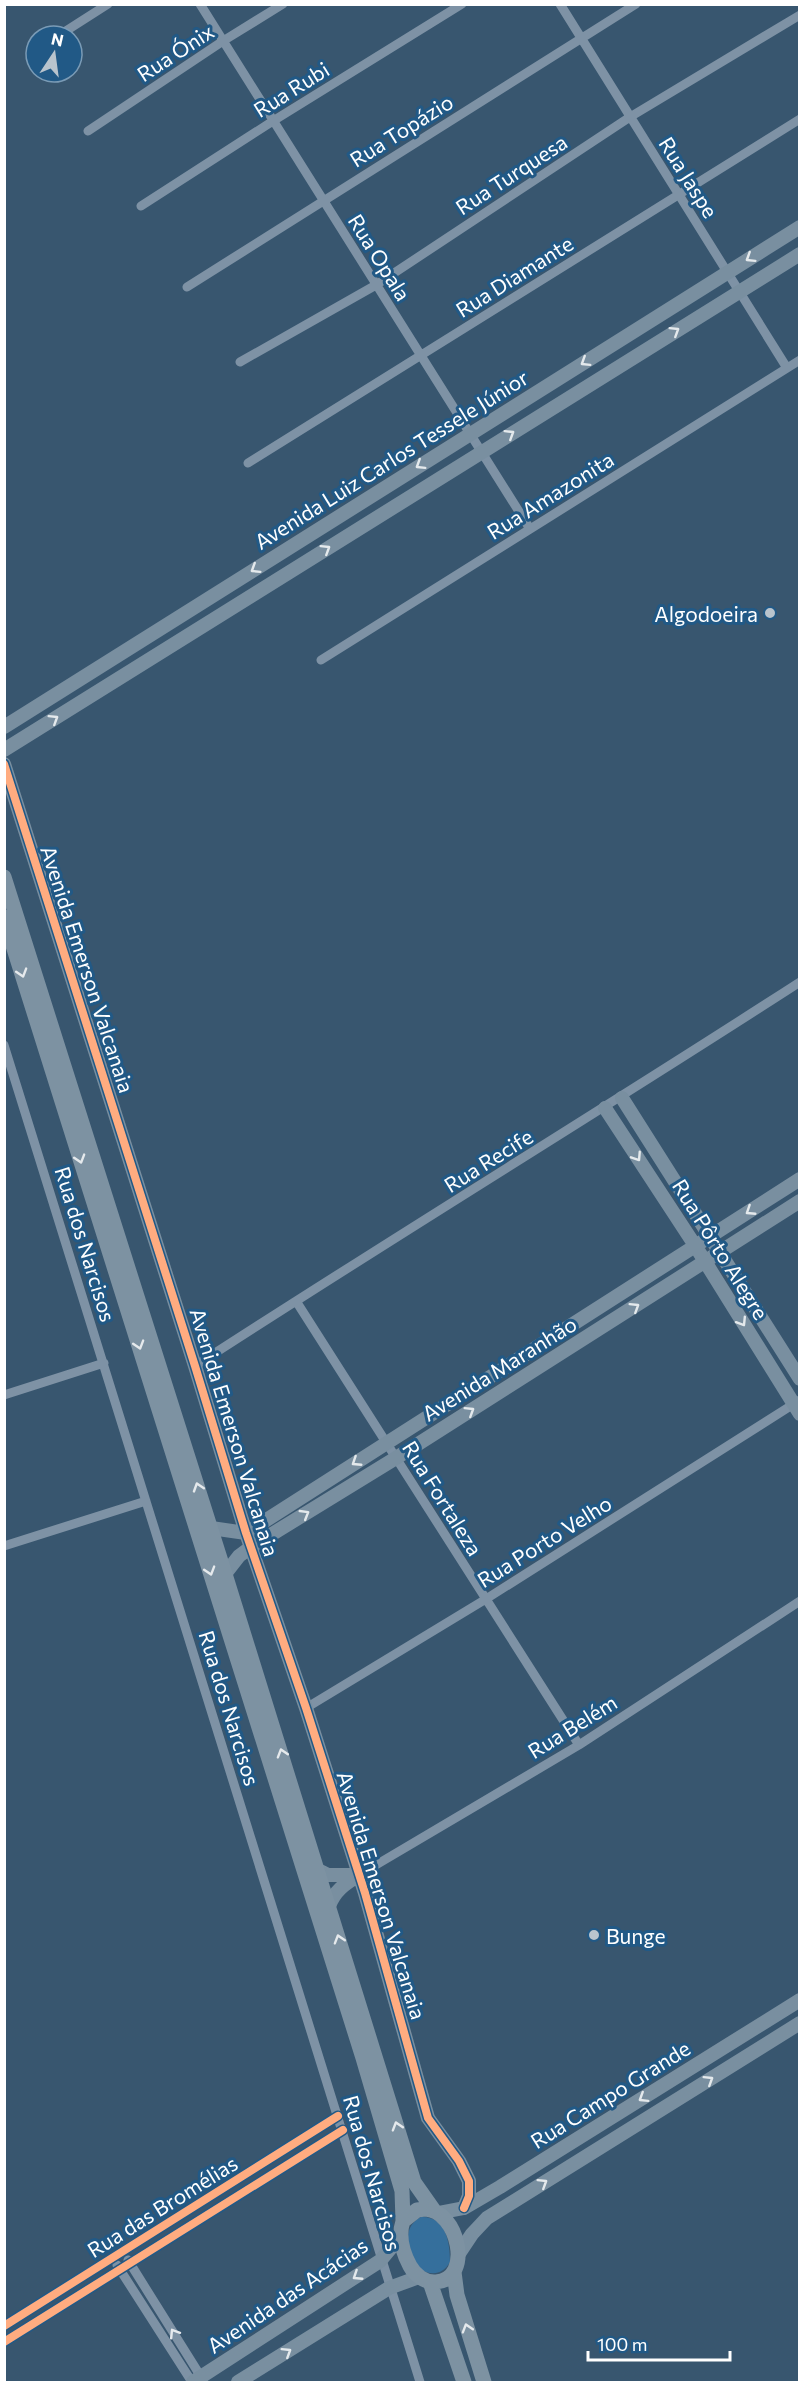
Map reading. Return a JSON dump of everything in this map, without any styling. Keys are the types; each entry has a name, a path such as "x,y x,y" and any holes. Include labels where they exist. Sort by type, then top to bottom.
{"main road":[{"path":"4,877 211,1528 414,2182 454,2234 458,2255 454,2272 457,2295 484,2382"},
{"path":"4,917 363,2058 402,2191 403,2221 400,2237 406,2259 425,2280 464,2382"},
{"path":"403,2221 417,2210 436,2211"},
{"path":"425,2280 442,2281 454,2272"}],"street":[{"path":"77,24 108,4"},
{"name":"Rua Opala","path":"200,4 530,529"},
{"name":"Rua Ónix","path":"88,131 283,4"},
{"name":"Rua Rubi","path":"141,206 462,4"},
{"name":"Rua Jaspe","path":"560,4 787,368"},
{"name":"Rua Topázio","path":"186,287 636,4"},
{"name":"Rua Turquesa","path":"240,362 376,285 630,117 800,15"},
{"name":"Rua Diamante","path":"248,463 800,119"},
{"name":"Avenida Luiz Carlos Tessele Júnior","path":"4,727 800,227"},
{"name":"Avenida Luiz Carlos Tessele Júnior","path":"4,750 800,254"},
{"name":"Rua Amazonita","path":"321,660 800,360"},
{"name":"Avenida Emerson Valcanaia","path":"4,764 246,1533 306,1708 359,1875 426,2112 469,2181 469,2196 464,2208"},
{"name":"Rua Recife","path":"195,1366 621,1098 800,982"},
{"name":"Rua dos Narcisos","path":"4,1045 343,2130 380,2261 420,2382"},
{"name":"Rua Pôrto Alegre","path":"621,1098 800,1379"},
{"name":"Rua Pôrto Alegre","path":"605,1108 797,1406"},
{"name":"Avenida Maranhão","path":"246,1533 800,1179"},
{"name":"Avenida Maranhão","path":"225,1574 239,1556 251,1547 396,1458 800,1201"},
{"name":"Rua Fortaleza","path":"296,1301 579,1745"},
{"path":"4,1395 104,1363"},
{"name":"Rua Porto Velho","path":"306,1708 797,1406"},
{"path":"4,1546 146,1501"},
{"path":"211,1528 246,1533"},
{"name":"Rua Belém","path":"359,1875 579,1745 800,1601"},
{"path":"318,1870 328,1875 359,1875"},
{"path":"329,1906 333,1894 359,1875"},
{"name":"Rua Campo Grande","path":"436,2211 464,2208 800,2000"},
{"name":"Rua Campo Grande","path":"458,2255 471,2234 487,2218 800,2023"},
{"name":"Rua das Bromélias","path":"4,2326 338,2116"},
{"name":"Rua das Bromélias","path":"4,2342 343,2130"},
{"name":"Avenida das Acácias","path":"198,2381 380,2261 400,2237"},
{"path":"123,2252 198,2381"},
{"path":"113,2258 198,2381"},
{"path":"238,2382 389,2288 425,2280"}],"shaded area":[{"path":"421,2217 436,2221 445,2232 450,2262 440,2272 432,2273 418,2269 412,2255 408,2234 414,2222"}],"cycle path":[{"path":"4,764 246,1533 306,1708 365,1893 428,2118 459,2161 469,2181 469,2196 464,2208"},
{"path":"4,2326 338,2116"},
{"path":"4,2342 343,2130"}],"place":[{"name":"Algodoeira","path":"770,613"},
{"name":"Bunge","path":"594,1935"}]}
